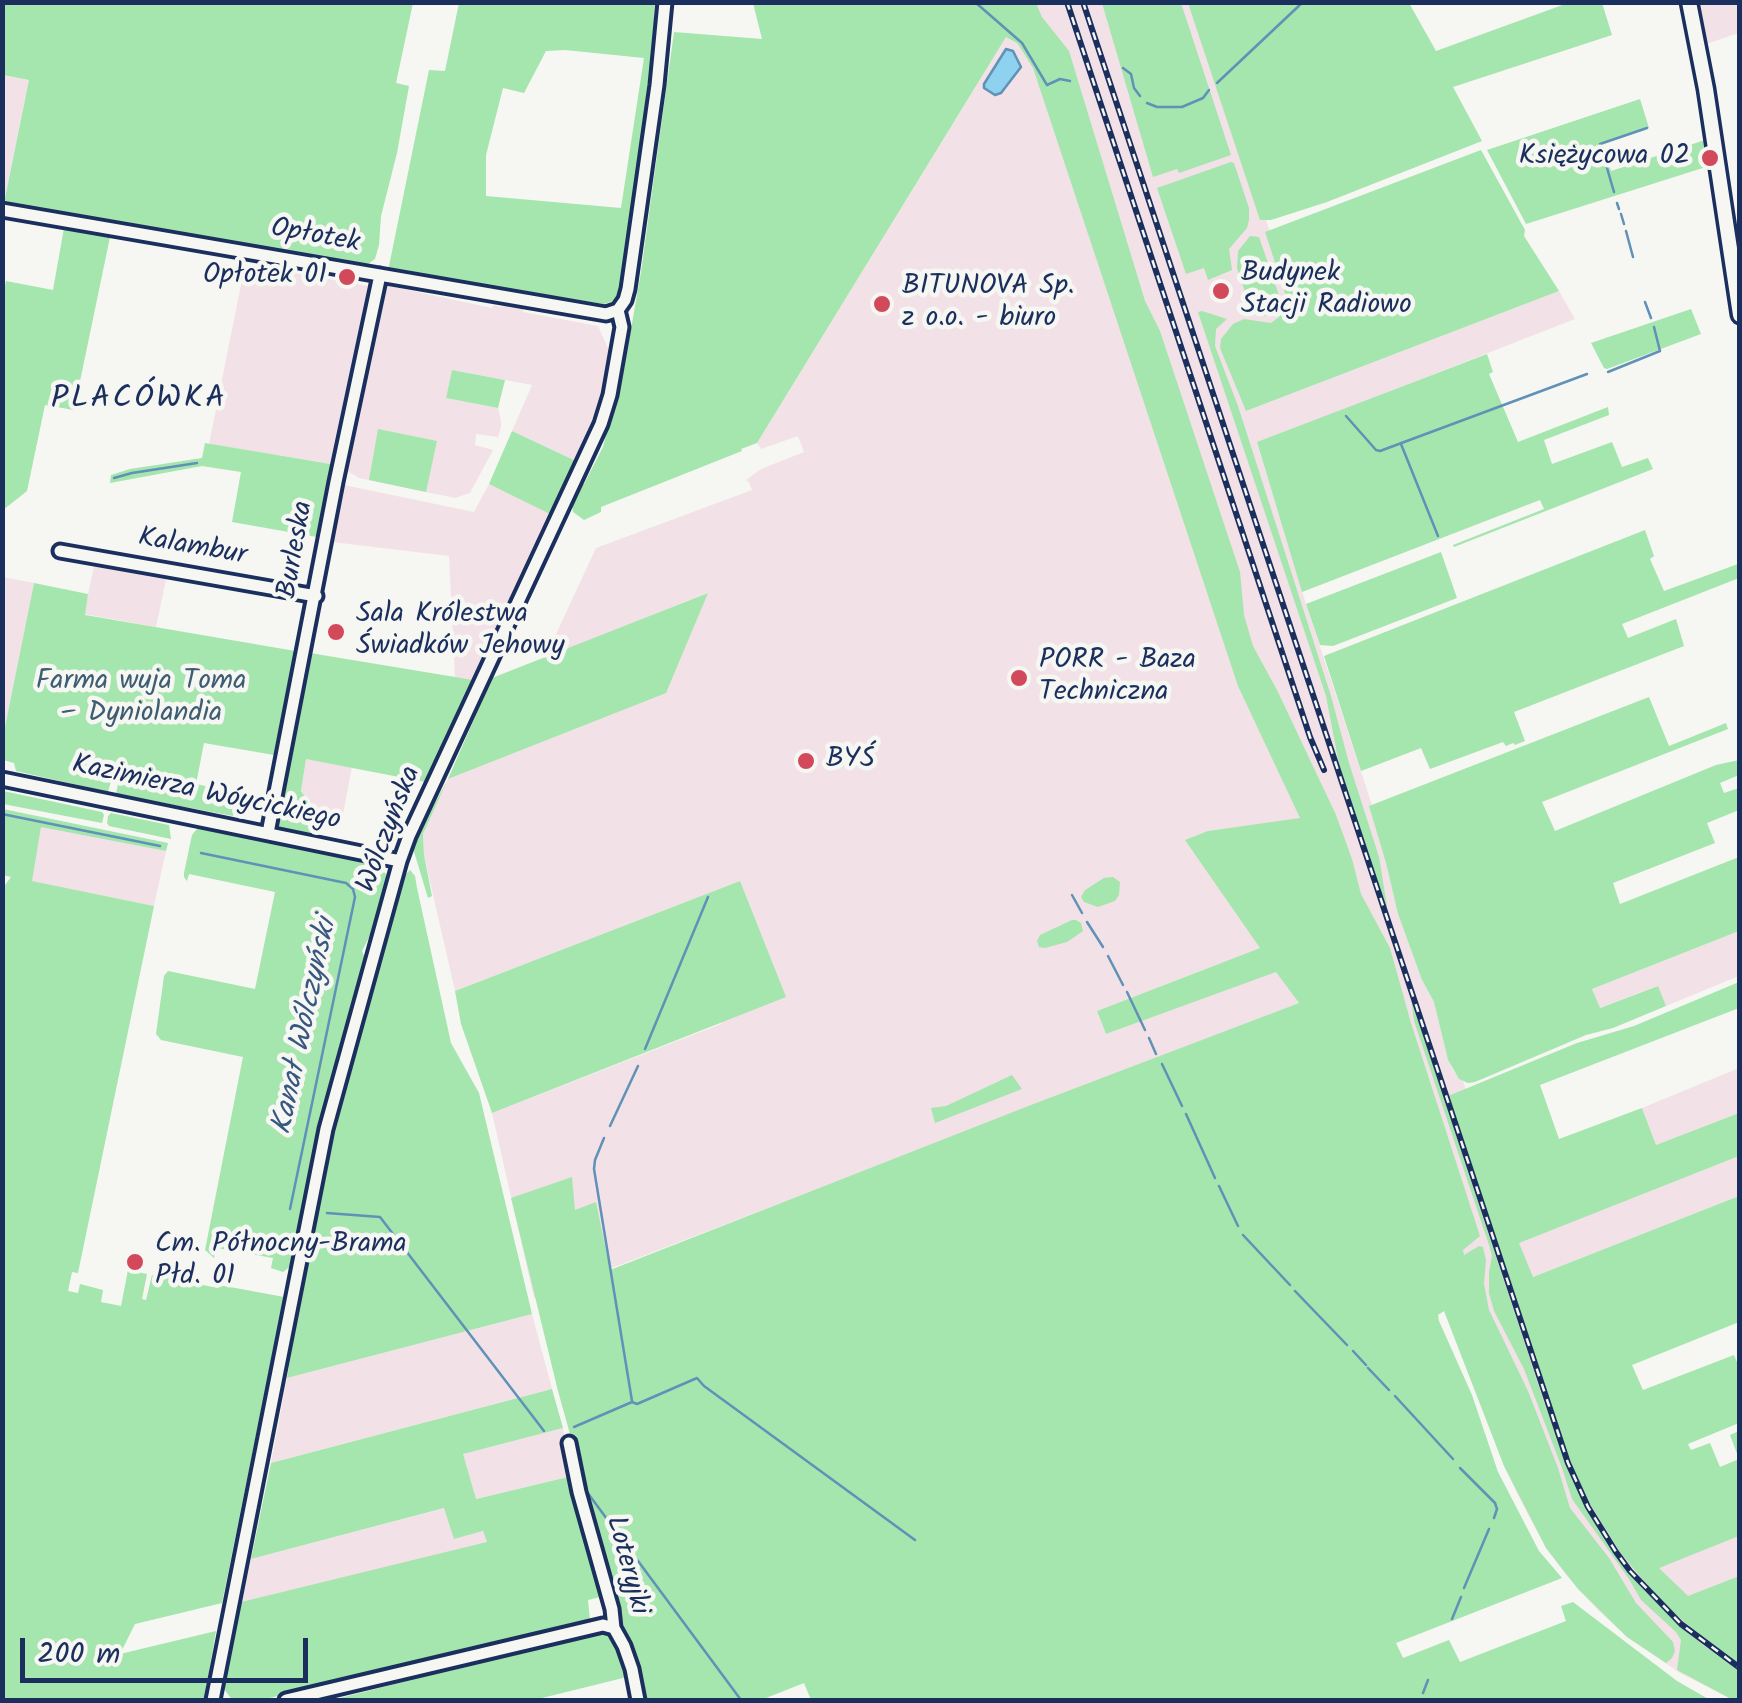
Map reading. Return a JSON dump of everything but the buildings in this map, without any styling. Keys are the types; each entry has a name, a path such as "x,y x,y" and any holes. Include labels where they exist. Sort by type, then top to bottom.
{"main road":[{"path":"1689,2 1740,315"}],"street":[{"name":"Wólczyńska","path":"213,1700 326,1128 400,861 601,424 617,363 622,327 618,310 628,288 666,2"},
{"name":"Opłotek","path":"2,210 606,314 618,310"},
{"name":"Burleska","path":"268,833 380,275"},
{"name":"Kalambur","path":"60,551 316,596"},
{"name":"Kazimierza Wóycickiego","path":"2,779 400,861"},
{"name":"Loteryjki","path":"569,1443 614,1628 632,1668 638,1700"},
{"path":"286,1700 603,1625 614,1628"}],"shaded area":[{"path":"1012,3 1204,3 1267,205 1266,220 1299,317 1246,411 1559,291 1575,319 1257,443 1372,805 1398,914 1434,1002 1448,1060 1463,1081 1519,1242 1739,1156 1739,1196 1533,1277 1659,1567 1739,1536 1739,1576 1689,1596 1694,1631 1731,1659 1739,1656 1739,1700 1680,1673 1627,1637 1566,1575 1546,1548 1521,1501 1477,1393 1301,819 1208,831 1260,948 1097,1011 1106,1034 1277,971 1299,1003 534,1298 492,1113 721,1024 740,881 455,991 424,855 423,834 448,779 666,692 707,593 545,658 596,548 752,490 746,480 761,469 804,452 798,436 761,449 757,443 1006,37 1017,44"},
{"path":"1698,3 1739,3 1739,33 1706,44"},
{"path":"2,75 29,80 5,197 2,197"},
{"path":"245,265 307,275 308,282 319,284 323,278 368,286 333,464 209,444"},
{"path":"385,285 492,308 523,308 523,312 598,326 610,362 602,398 574,460 512,431 532,385 452,370 446,398 498,408 501,421 498,437 476,434 475,445 493,450 470,493 455,498 359,478 347,471"},
{"path":"489,484 553,513 473,680 455,678 449,556 332,542 344,485 474,512"},
{"path":"95,561 167,575 156,627 84,614"},
{"path":"3,577 34,583 3,737"},
{"path":"306,759 352,767 343,814 313,808 301,791"},
{"path":"41,826 166,851 154,906 31,881"},
{"path":"1739,931 1739,976 1666,1006 1657,986 1599,1008 1592,989"},
{"path":"1739,1068 1739,1113 1656,1145 1642,1108"},
{"path":"532,1314 552,1389 271,1463 287,1378"},
{"path":"563,1428 572,1476 475,1499 462,1454"},
{"path":"445,1508 454,1539 483,1531 488,1543 241,1602 251,1559"}],"green space":[{"path":"2,3 413,3 396,83 409,86 375,259 368,264 281,252 4,203 29,80 3,75"},
{"path":"459,3 655,3 652,61 632,209 620,295 614,301 604,304 388,271 429,70 445,71","holes":["546,51 644,58 621,208 486,196 486,155 503,88 524,93"]},
{"path":"753,3 1036,3 1069,51 1145,301 1160,331 1240,572 1244,615 1253,646 1336,815 1361,894 1390,948 1480,1236 1463,1250 1464,1255 1483,1247 1489,1310 1528,1391 1570,1508 1609,1558 1636,1603 1673,1642 1675,1651 1666,1663 1627,1637 1578,1589 1546,1548 1504,1466 1444,1311 1438,1315 1439,1321 1472,1395 1498,1472 1539,1551 1562,1578 1396,1643 1403,1658 1449,1640 1460,1662 1566,1621 1561,1606 1573,1602 1677,1681 1710,1700 811,1700 804,1683 761,1700 644,1700 558,1391 511,1198 572,1177 575,1210 596,1202 610,1270 1299,1003 1276,972 1106,1034 1097,1011 1260,948 1185,840 1208,831 1300,818 1238,686 1033,68 1018,44 1006,37 757,443 601,507 601,512 584,520 573,512 579,486 584,484 603,447 627,352 674,32 762,39"},
{"path":"1102,3 1181,3 1231,155 1179,173 1177,169 1153,177"},
{"path":"1188,3 1409,3 1436,51 1568,3 1602,3 1612,35 1453,87 1482,141 1327,202 1260,220"},
{"path":"1640,99 1649,128 1602,144 1611,171 1705,140 1709,166 1526,224 1487,150"},
{"path":"1481,150 1525,230 1524,236 1559,291 1246,411 1220,348 1221,339 1233,324 1244,319 1271,323 1289,305 1265,232"},
{"path":"1231,162 1249,208 1247,228 1229,249 1232,270 1208,280 1204,268 1186,274 1157,188"},
{"path":"64,228 110,237 74,410 45,405 27,491 3,510 2,301 6,281 53,290"},
{"path":"1250,236 1259,237 1280,298 1276,311 1265,316 1258,314 1248,301 1237,268 1238,251"},
{"path":"1691,309 1701,334 1607,369 1591,343"},
{"path":"1198,312 1227,319 1216,329 1215,346 1331,696 1379,857 1385,908 1339,764 1326,696"},
{"path":"1487,354 1493,372 1489,374 1518,442 1608,407 1609,415 1544,440 1552,464 1612,442 1622,467 1648,458 1653,469 1454,547 1544,509 1540,500 1302,592 1257,442"},
{"path":"452,370 505,380 498,408 446,398"},
{"path":"378,429 437,441 426,492 369,480"},
{"path":"512,431 576,461 552,515 489,484"},
{"path":"205,443 337,465 323,538 232,522 241,472 202,466 110,483 111,475 130,469 202,458"},
{"path":"1645,530 1654,556 1650,559 1664,591 1738,564 1739,578 1622,624 1628,638 1676,619 1684,646 1514,712 1525,741 1515,745 1506,746 1503,742 1430,769 1421,748 1361,771 1324,656"},
{"path":"1441,552 1457,598 1333,646 1320,645 1306,604"},
{"name":"Farma wuja Toma – Dyniolandia","path":"34,583 88,594 85,615 301,652 280,756 204,743 196,784 238,793 233,816 116,794 121,769 115,767 108,792 16,771 14,763 3,760 3,737"},
{"path":"708,593 666,693 448,779 492,678"},
{"path":"310,653 473,680 425,782 306,759 301,791 313,808 330,812 319,835 277,827 275,823"},
{"path":"1649,697 1669,746 1726,723 1728,729 1542,802 1555,831 1716,765 1739,760 1739,775 1720,783 1724,793 1739,788 1739,810 1707,823 1715,843 1613,883 1620,904 1739,857 1739,931 1592,989 1600,1008 1658,986 1666,1006 1475,1082 1459,1079 1448,1060 1434,1002 1398,914 1369,806"},
{"path":"448,779 423,834 432,896 428,898 412,845"},
{"path":"3,791 102,812 102,823 3,804"},
{"path":"3,809 168,843 166,851 41,827 32,881 154,906 78,1273 72,1272 68,1291 78,1293 80,1284 103,1290 101,1302 121,1306 128,1270 147,1274 142,1299 146,1300 152,1275 284,1297 222,1603 135,1624 120,1654 216,1631 204,1700 3,1700 2,889 11,877 3,875"},
{"path":"111,813 169,825 171,839 109,826"},
{"path":"197,829 377,865 386,874 387,889 362,951 367,963 320,1130 292,1265 283,1272 271,1268 273,1258 217,1248 214,1258 205,1250 243,1057 161,1040 156,1034 168,971 255,989 275,892 189,874 187,881 184,873 192,835"},
{"path":"410,870 415,876 451,1043 479,1093 532,1314 287,1378 336,1124 400,889"},
{"path":"1113,877 1120,882 1115,901 1098,907 1084,902 1081,897 1085,890"},
{"path":"740,881 786,997 492,1113 461,1024 455,991"},
{"path":"1072,920 1081,923 1083,931 1067,942 1039,947 1040,935"},
{"path":"1739,982 1739,1008 1540,1085 1559,1139 1642,1108 1656,1145 1739,1113 1739,1156 1519,1243 1533,1277 1739,1196 1739,1322 1632,1365 1643,1390 1734,1355 1739,1367 1739,1423 1688,1444 1691,1450 1710,1443 1720,1467 1739,1459 1739,1536 1659,1568 1688,1596 1739,1576 1739,1664 1663,1603 1621,1554 1590,1504 1557,1425 1448,1096"},
{"path":"1411,999 1570,1472 1600,1531 1635,1580 1683,1629 1739,1670 1739,1700 1677,1670 1681,1640 1641,1600 1572,1499 1524,1369 1494,1311 1489,1293 1492,1256 1414,1021"},
{"path":"1012,1075 1022,1089 935,1123 931,1108 946,1106"},
{"path":"552,1389 563,1428 463,1454 476,1499 572,1476 604,1596 588,1600 590,1621 262,1700 232,1700 225,1690 225,1678 241,1602 487,1542 483,1531 454,1539 444,1508 251,1559 271,1463"},
{"path":"1739,1431 1739,1459 1730,1435"},
{"path":"600,1632 619,1645 627,1677 534,1700 332,1700"}],"water":[{"path":"1006,49 1013,51 1021,67 1001,93 995,95 984,84"}],"waterway":[{"path":"975,2 1022,43 1047,85 1060,79 1070,81"},
{"path":"1217,83 1303,2"},
{"path":"1123,68 1131,74 1140,96"},
{"path":"1147,103 1182,107 1203,98 1209,90"},
{"path":"1614,192 1600,144 1647,128"},
{"path":"1617,203 1619,209"},
{"path":"1621,214 1624,224"},
{"path":"1626,231 1633,257"},
{"path":"1645,302 1651,318"},
{"path":"1608,372 1660,351 1654,327"},
{"path":"1346,416 1380,451 1587,374"},
{"path":"1401,444 1438,536"},
{"path":"114,478 197,463"},
{"name":"Kanał Wólczyński","path":"2,814 160,846"},
{"name":"Kanał Wólczyński","path":"201,853 346,883 353,889 355,897 290,1209"},
{"path":"1072,895 1082,913"},
{"path":"645,1049 708,897"},
{"path":"1087,922 1103,947"},
{"path":"1108,956 1123,985"},
{"path":"1127,992 1145,1030"},
{"path":"1149,1038 1156,1054"},
{"path":"1162,1064 1182,1106"},
{"path":"610,1126 638,1066"},
{"path":"1186,1114 1215,1178"},
{"path":"604,1138 594,1169 632,1401"},
{"path":"1219,1186 1238,1226"},
{"name":"Kanał Wólczyński","path":"327,1213 380,1217 544,1431"},
{"path":"1243,1235 1290,1285"},
{"path":"1295,1291 1347,1345"},
{"path":"1353,1351 1366,1365"},
{"path":"1368,1368 1389,1390"},
{"path":"574,1427 697,1378 915,1540"},
{"path":"1395,1396 1453,1459"},
{"path":"1460,1468 1495,1503 1494,1518"},
{"name":"Kanał Wólczyński","path":"584,1488 741,1700"},
{"path":"1464,1588 1489,1529"},
{"path":"1452,1619 1461,1597"},
{"path":"1423,1693 1428,1680"}],"railway":[{"path":"1067,2 1324,770"},
{"path":"1083,2 1568,1463 1588,1507 1630,1571 1681,1624 1740,1668"}],"place":[{"name":"Księżycowa 02","path":"1710,158"},
{"name":"Opłotek 01","path":"347,277"},
{"name":"Budynek Stacji Radiowo","path":"1221,291"},
{"name":"BITUNOVA Sp. z o.o. - biuro","path":"882,304"},
{"name":"Sala Królestwa Świadków Jehowy","path":"336,632"},
{"name":"PORR - Baza Techniczna","path":"1019,678"},
{"name":"BYŚ","path":"806,761"},
{"name":"Cm. Północny-Brama Płd. 01","path":"135,1262"}],"district":[{"name":"PLACÓWKA","path":"139,402"}]}
